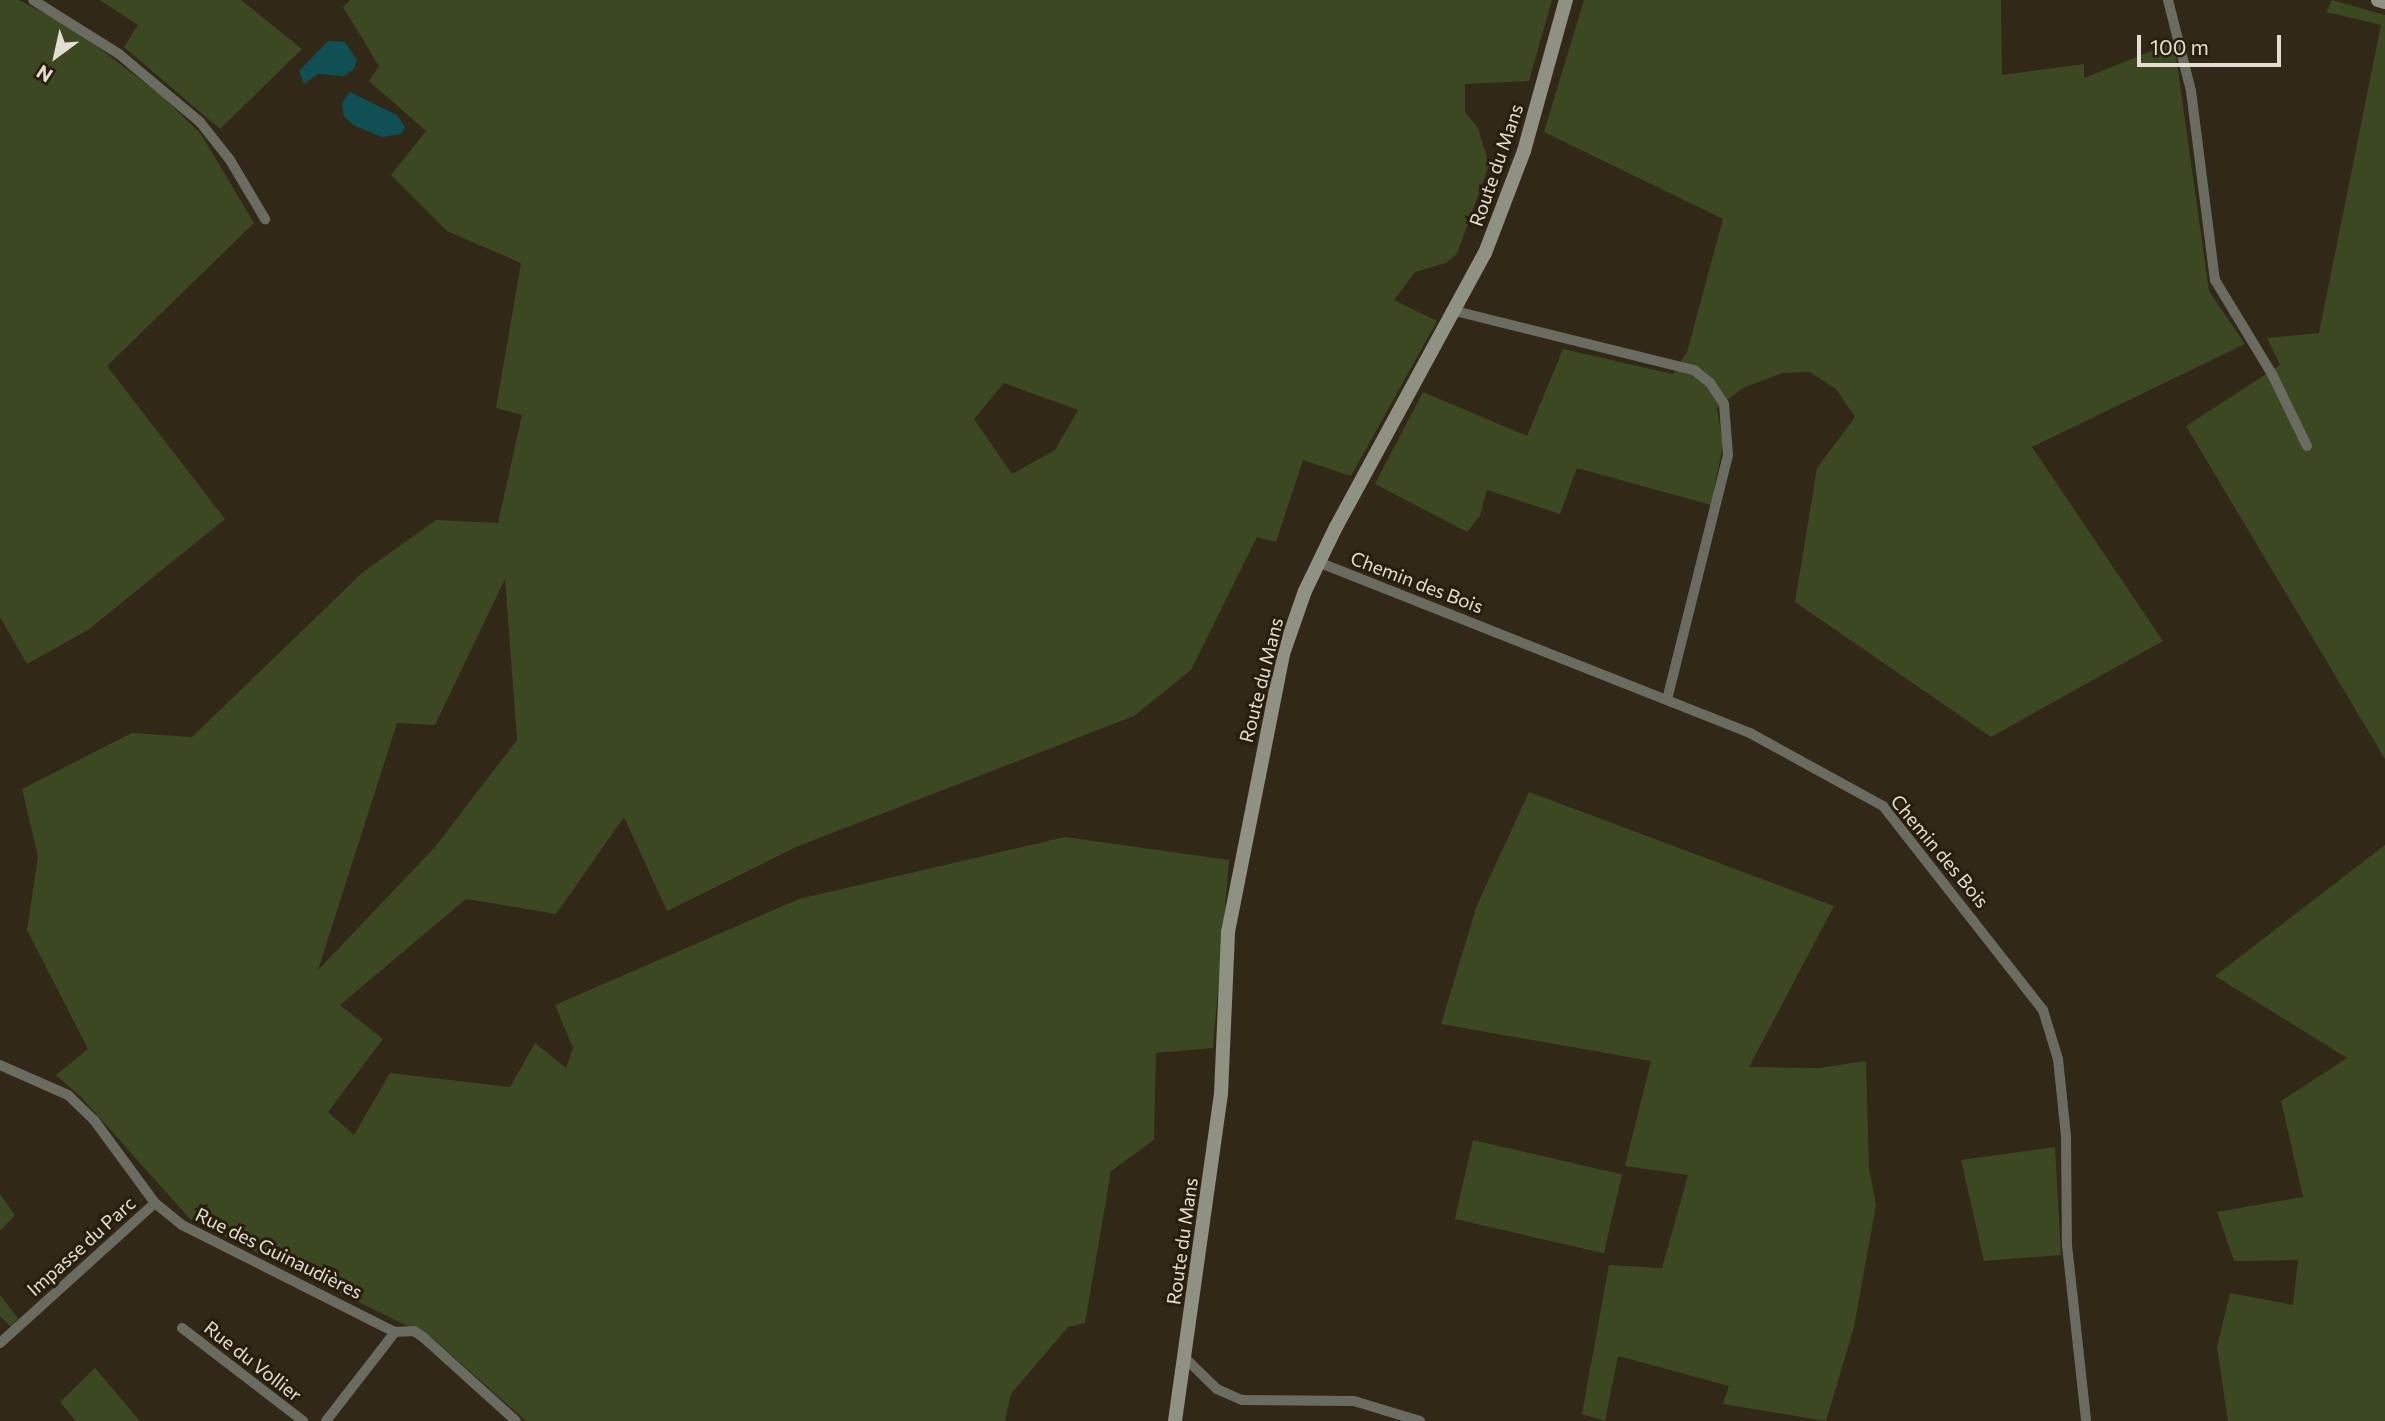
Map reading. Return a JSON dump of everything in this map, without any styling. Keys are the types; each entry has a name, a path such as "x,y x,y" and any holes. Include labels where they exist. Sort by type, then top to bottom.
{"street":[{"path":"33,0 119,54 200,122 230,160 265,219"},
{"name":"Route du Mans","path":"1175,1421 1221,1094 1228,932 1277,679 1293,624 1318,562 1455,311 1514,182 1566,0"},
{"path":"2168,0 2191,91 2215,280 2272,374 2307,446"},
{"path":"2378,0 2385,2"},
{"path":"1455,311 1694,370 1724,404 1728,455 1667,699"},
{"name":"Chemin des Bois","path":"1318,562 1750,733 1882,806 2043,1010 2058,1059 2066,1137 2067,1245 2086,1421"},
{"name":"Rue des Guinaudières","path":"0,1065 68,1095 94,1119 155,1203 210,1242 395,1332 414,1331 516,1421"},
{"name":"Impasse du Parc","path":"0,1343 155,1203"},
{"name":"Rue du Vollier","path":"182,1328 303,1421"},
{"path":"326,1421 395,1332"},
{"path":"1185,1358 1217,1389 1242,1400 1354,1401 1420,1421"}],"green space":[{"path":"0,0 19,0 73,28 162,96 201,134 254,223 107,366 225,519 88,630 27,664 0,617"},
{"path":"100,0 241,0 302,49 220,129 124,47 138,25"},
{"path":"350,0 1552,0 1529,81 1465,84 1465,112 1478,128 1489,165 1457,254 1446,263 1415,272 1394,300 1437,321 1351,476 1303,460 1276,542 1257,537 1191,670 1134,716 796,847 667,911 624,817 556,914 466,899 340,1005 383,1039 328,1112 354,1135 390,1073 510,1087 535,1043 566,1068 573,1048 555,1005 799,899 1065,837 1229,860 1213,1048 1156,1053 1154,1140 1111,1171 1085,1323 1068,1327 1011,1394 1005,1421 526,1421 432,1338 191,1220 81,1097 56,1075 88,1049 27,930 38,857 22,789 132,733 192,737 363,572 436,520 498,523 522,415 496,408 521,263 447,231 391,175 426,131 369,81 379,66 343,7","holes":["1004,383 1078,410 1055,450 1012,474 974,419","505,579 517,740 435,847 318,970 397,723 435,725"]},
{"path":"1584,0 2001,0 2002,75 2084,64 2084,78 2174,42 2209,291 2245,344 2032,447 2163,641 1991,737 1795,602 1817,468 1855,417 1836,389 1810,372 1782,373 1743,388 1717,408 1723,444 1711,505 1577,468 1560,514 1487,490 1480,516 1467,532 1375,484 1423,392 1527,436 1563,349 1673,374 1687,352 1723,219 1544,132"},
{"path":"2332,0 2385,15 2385,759 2186,426 2280,365 2267,338 2319,333 2381,25 2326,12"},
{"path":"1529,792 1834,906 1749,1067 1819,1068 1866,1061 1869,1168 1876,1205 1854,1327 1826,1421 1723,1404 1729,1386 1618,1356 1605,1421 1582,1414 1609,1265 1662,1268 1688,1175 1625,1166 1651,1061 1441,1024 1477,905"},
{"path":"2385,845 2385,1421 2228,1421 2217,1347 2230,1293 2293,1305 2298,1260 2234,1261 2217,1212 2303,1197 2281,1101 2347,1058 2215,976"},
{"path":"1473,1140 1622,1174 1604,1253 1455,1219"},
{"path":"2055,1147 2061,1255 1984,1261 1961,1160"},
{"path":"0,1194 15,1215 0,1231"},
{"path":"0,1295 18,1318 11,1327 0,1316"},
{"path":"95,1368 140,1421 76,1421 60,1402"}],"water":[{"path":"328,41 345,42 357,60 354,69 344,76 318,74 304,84 299,71"},
{"path":"350,92 397,115 405,127 401,134 382,137 355,126 344,117 342,103"}]}
